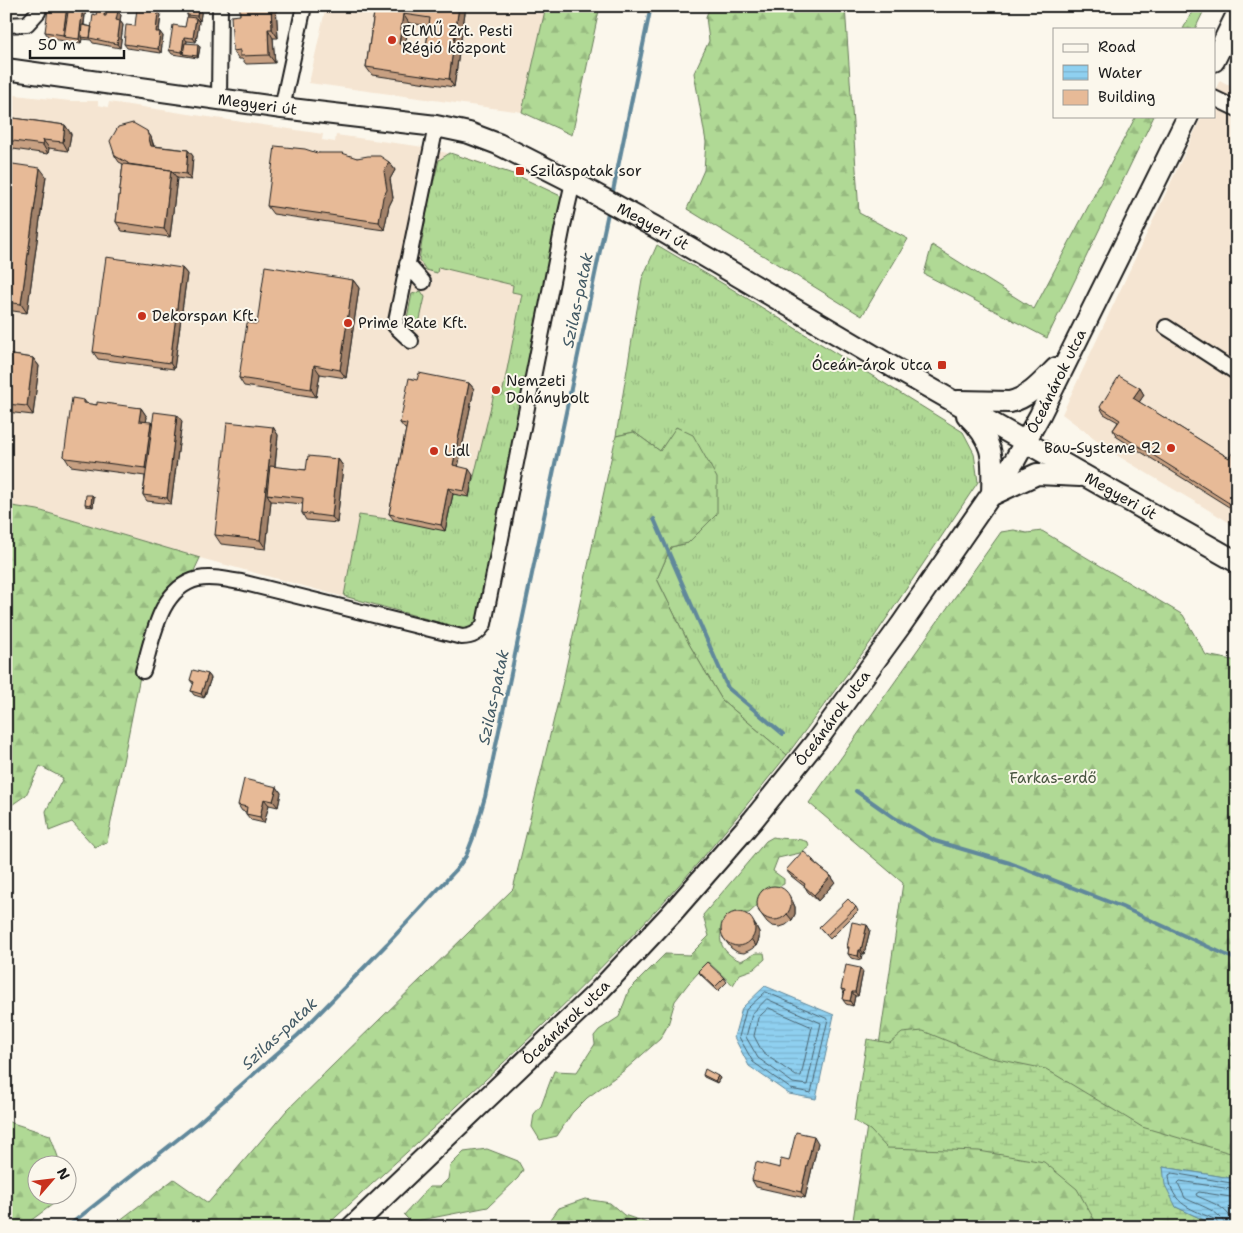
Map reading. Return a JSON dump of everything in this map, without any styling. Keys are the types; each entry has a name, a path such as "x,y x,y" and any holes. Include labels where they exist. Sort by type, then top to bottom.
{"main road":[{"path":"1216,57 1237,14"},
{"name":"Megyeri út","path":"6,70 282,108 436,126 469,133 498,144 580,185 1237,562"},
{"name":"Óceánárok utca","path":"352,1227 598,992 696,886 753,820 818,739 992,495 1025,442 1187,118"},
{"path":"954,401 1010,402 1017,400 1027,396 1068,356"},
{"path":"954,401 977,424 987,440 991,452 992,495 1037,474 1077,475 1096,482"}],"street":[{"path":"6,25 27,24 38,12 39,6"},
{"path":"219,99 220,6"},
{"path":"282,108 304,6"},
{"path":"1216,99 1237,109"},
{"path":"411,341 395,326 436,126"},
{"path":"143,671 154,633 167,602 182,586 206,578 241,582 462,637 469,637 480,631 484,624 563,226 580,185"},
{"path":"407,264 423,282"},
{"path":"1166,327 1237,373"}],"shaded area":[{"path":"326,6 546,6 522,112 309,83"},
{"path":"1220,80 1237,90 1237,527 1118,456 1062,414 1201,118 1216,118 1216,88"},
{"path":"6,94 70,101 98,101 98,105 108,107 109,102 323,134 322,140 335,142 336,135 417,146 468,158 516,175 565,198 471,627 463,629 200,558 38,510 6,505"}],"green space":[{"path":"546,6 600,6 572,135 522,112"},
{"path":"710,6 845,6 859,213 908,239 862,316 687,209 704,170 706,142 694,73 709,41 706,17"},
{"path":"1195,6 1206,6 1195,28 1184,28"},
{"path":"1135,118 1153,118 1047,338 924,274 932,245 1034,309"},
{"path":"450,153 516,175 565,198 478,621 471,627 463,629 344,596 359,515 394,520 453,494 469,497 494,394 502,395 522,294 512,292 513,285 438,267 437,273 426,270 419,260 428,204 439,160"},
{"path":"657,245 732,289 963,432 974,453 978,482 870,643 787,755 722,700 689,644 657,579 671,547 688,543 677,427 660,451 634,432 616,436 642,279"},
{"path":"421,291 425,297 418,328 413,330 406,323 412,294"},
{"path":"676,427 693,435 717,478 717,514 688,543 671,547 657,579 689,644 722,700 787,755 678,886 594,975 506,1061 325,1227 111,1227 174,1179 208,1203 287,1110 513,889 564,677 616,436 634,432 660,451"},
{"path":"6,505 38,510 200,558 193,573 172,584 157,608 149,631 107,842 95,847 72,822 49,831 46,811 63,778 40,766 26,795 6,809"},
{"name":"Farkas-erdő","path":"1014,530 1027,533 1042,531 1183,615 1206,655 1237,661 1237,1227 852,1227 903,883 809,803 1001,532"},
{"path":"773,837 804,840 808,842 809,847 800,853 778,858 773,871 784,879 784,884 776,888 749,913 735,914 721,934 723,947 737,959 741,961 756,953 764,953 765,959 754,969 740,974 733,985 708,962 675,1001 668,1025 660,1039 626,1069 587,1098 572,1113 557,1136 540,1140 532,1127 534,1114 541,1106 554,1071 577,1072 595,1044 594,1036 599,1030 619,1017 629,990 665,954 690,955 709,936 703,915 766,841"},
{"path":"923,1031 987,1057 1046,1069 1142,1127 1237,1155 1237,1179 1163,1167 1176,1207 1222,1227 1102,1227 1095,1221 1077,1189 1044,1162 979,1151 887,1148 870,1130 854,1121 867,1039 890,1043 902,1033"},
{"path":"6,1121 50,1135 58,1156 28,1156 28,1206 50,1206 22,1227 6,1227"},
{"path":"487,1149 518,1161 523,1170 518,1178 488,1207 411,1222 404,1215 429,1187 440,1187 448,1179 450,1166 464,1152"},
{"path":"585,1199 610,1203 624,1215 659,1227 514,1227 546,1226 559,1208"}],"water":[{"path":"765,986 834,1015 816,1099 789,1094 749,1066 734,1037 742,1008"},
{"path":"1163,1167 1237,1179 1237,1227 1217,1226 1176,1207 1165,1185"}],"building":[{"path":"52,6 67,6 63,35 45,32 48,9 51,9"},
{"path":"69,6 83,6 79,39 64,37"},
{"path":"98,6 105,6 104,16 106,16 108,6 116,6 115,10 118,11 116,20 120,21 117,44 90,38 93,14 96,15"},
{"path":"188,6 199,6 197,16 187,15"},
{"path":"240,6 271,6 272,29 268,29 269,55 240,56 240,50 233,51 231,16 240,15"},
{"name":"ELMŰ Zrt. Pesti Régió központ","path":"375,6 459,6 449,79 366,67","holes":["403,14 430,18 426,48 399,44"]},
{"path":"137,8 158,11 156,32 160,32 158,49 124,44 126,25 135,26"},
{"path":"187,17 196,18 193,38 184,37 182,52 169,50 173,25 185,27"},
{"path":"82,25 92,27 90,38 81,37"},
{"path":"185,43 198,44 197,56 183,54"},
{"path":"6,117 65,125 63,142 43,140 43,145 6,140"},
{"path":"133,123 147,131 151,146 188,150 186,174 128,164 115,156 110,141 118,127"},
{"path":"275,146 305,149 317,153 342,153 357,158 380,156 389,162 384,171 387,190 383,197 379,222 267,206"},
{"path":"6,163 40,168 21,304 6,302"},
{"path":"123,164 171,170 164,229 116,222"},
{"name":"Dekorspan Kft.","path":"106,257 182,268 170,363 93,352"},
{"path":"265,266 353,280 340,370 314,365 311,389 239,378 247,323 257,324"},
{"path":"6,354 33,358 27,406 6,404"},
{"name":"Lidl","path":"419,373 469,383 453,465 469,469 464,491 448,488 441,525 389,514 407,424 400,423 409,378 417,380"},
{"name":"Bau-Systeme 92","path":"1119,376 1140,388 1133,398 1229,458 1237,446 1237,508 1113,430 1120,420 1100,407"},
{"path":"72,398 84,400 84,403 97,405 97,402 141,408 139,421 151,422 145,468 66,458 64,456"},
{"path":"154,412 177,415 167,498 143,495"},
{"path":"227,422 273,427 260,540 215,535"},
{"path":"308,456 338,459 332,517 302,513 303,498 267,494 270,466 306,470"},
{"path":"86,495 92,495 91,505 85,504"},
{"path":"193,670 208,674 201,694 191,691 194,682 190,680"},
{"path":"244,779 277,787 273,801 264,799 260,817 246,814 247,807 238,805"},
{"path":"803,851 831,876 814,895 804,886 805,884 786,870"},
{"path":"774,886 786,891 791,903 786,915 774,920 762,915 757,903 762,891"},
{"path":"848,899 856,907 827,935 819,927"},
{"path":"738,912 750,917 755,929 750,941 738,946 726,941 721,929 726,917"},
{"path":"852,922 867,925 858,956 848,954 849,947 847,947"},
{"path":"707,962 724,978 715,987 698,971"},
{"path":"846,965 860,968 855,992 852,992 850,1001 843,1000 845,990 841,989"},
{"path":"705,1069 718,1076 715,1081 703,1075"},
{"path":"796,1132 814,1136 801,1192 752,1180 756,1162 780,1168 781,1159 789,1161"}],"waterway":[{"name":"Szilas-patak","path":"612,196 651,6"},
{"name":"Szilas-patak","path":"67,1227 197,1124 298,1035 387,944 456,870 466,856 485,797 609,208"},
{"path":"654,519 728,688 783,734"},
{"path":"856,791 893,817 935,841 1010,863 1122,907 1237,960"}],"place":[{"name":"ELMŰ Zrt. Pesti Régió központ","path":"392,40"},
{"name":"Szilaspatak sor","path":"520,171"},
{"name":"Dekorspan Kft.","path":"142,316"},
{"name":"Prime Rate Kft.","path":"348,323"},
{"name":"Óceán-árok utca","path":"942,365"},
{"name":"Nemzeti Dohánybolt","path":"496,390"},
{"name":"Bau-Systeme 92","path":"1171,448"},
{"name":"Lidl","path":"434,451"}]}
